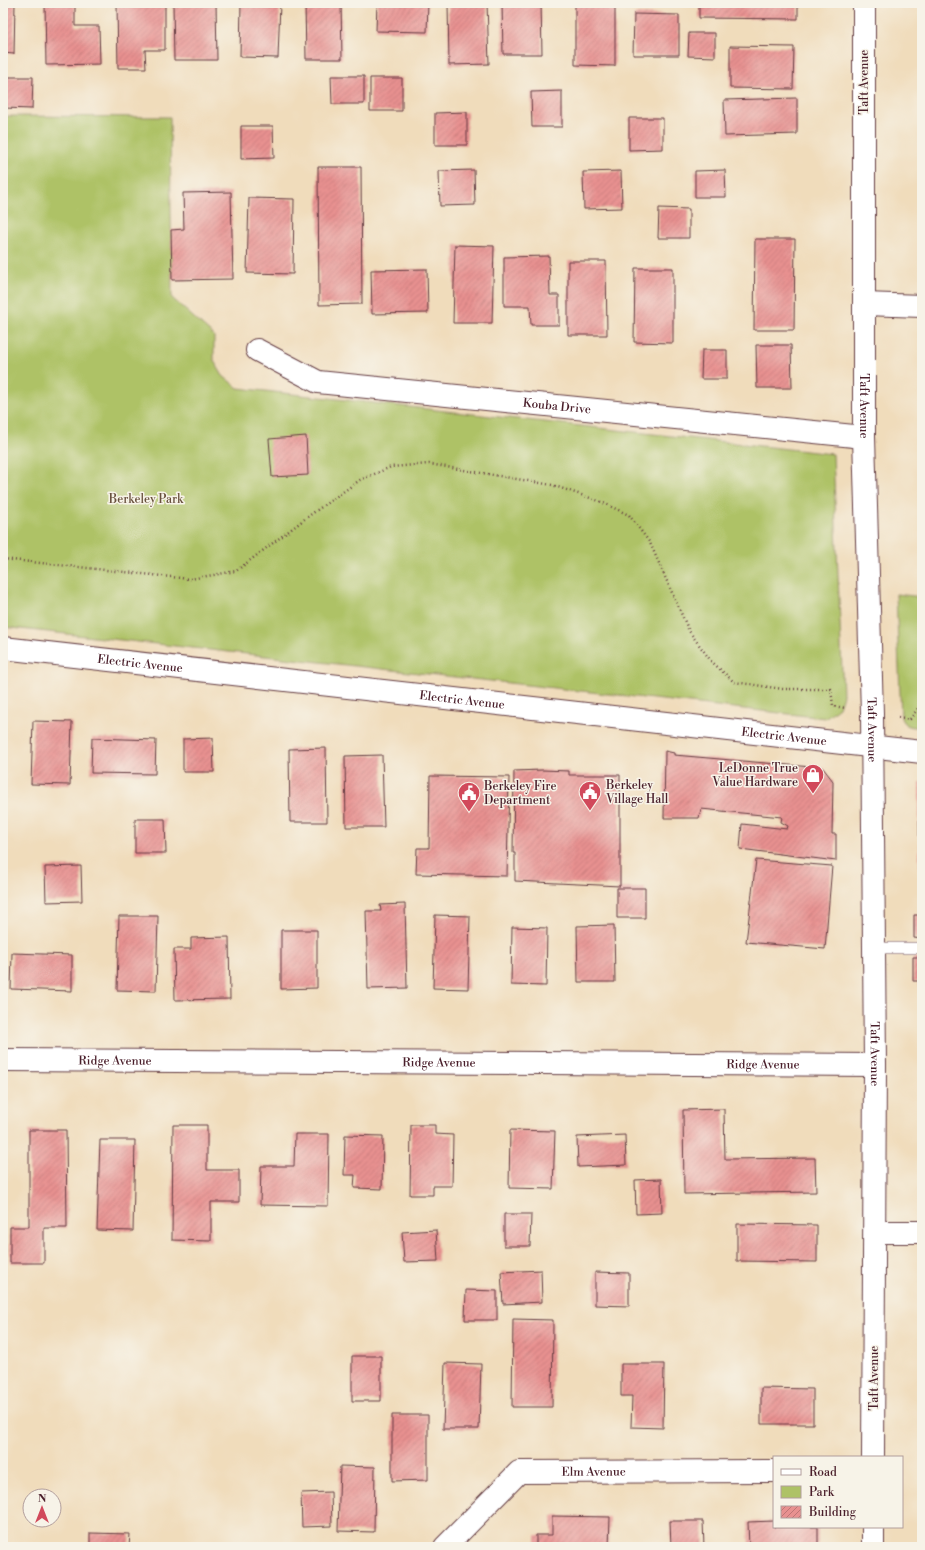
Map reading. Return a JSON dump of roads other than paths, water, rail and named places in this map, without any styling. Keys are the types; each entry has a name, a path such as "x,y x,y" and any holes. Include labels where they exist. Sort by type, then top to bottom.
{"street":[{"name":"Taft Avenue","path":"864,3 864,437 872,713 871,747 875,1065 873,1456"},
{"path":"864,304 922,306"},
{"name":"Kouba Drive","path":"257,350 318,382 864,437"},
{"name":"Electric Avenue","path":"3,648 922,752"},
{"name":"Ridge Avenue","path":"3,1060 875,1065"},
{"path":"875,1232 922,1232"},
{"name":"Elm Avenue","path":"445,1547 520,1472 773,1471"},
{"path":"873,1528 873,1547"}],"lane":[{"path":"874,948 922,948"}],"place":[{"name":"LeDonne True Value Hardware","path":"813,794"},
{"name":"Berkeley Fire Department","path":"469,812"},
{"name":"Berkeley Village Hall","path":"590,812"}],"park label":[{"name":"Berkeley Park","path":"146,499"}]}
